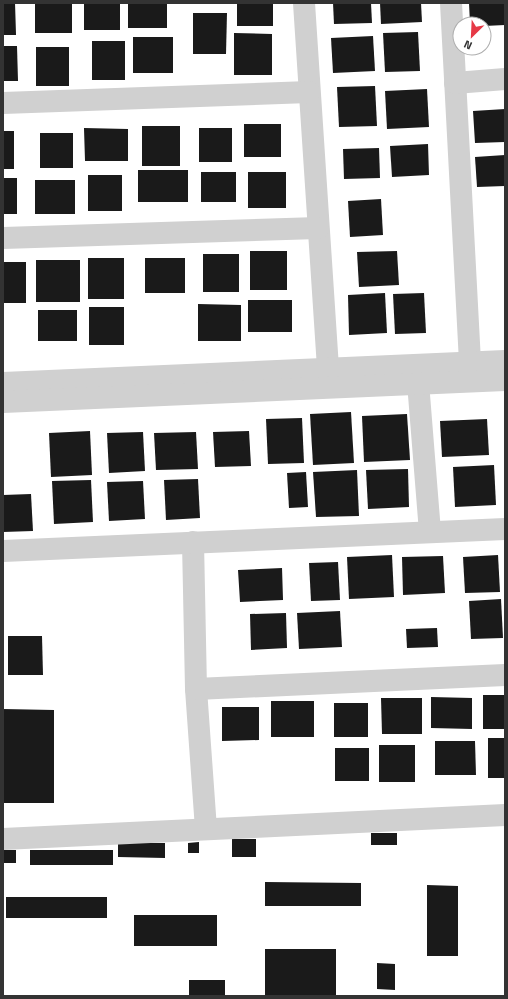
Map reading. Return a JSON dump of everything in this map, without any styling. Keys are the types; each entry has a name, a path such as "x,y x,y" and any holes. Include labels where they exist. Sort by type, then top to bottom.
{"street":[{"path":"304,3 328,368"},
{"path":"451,3 470,362"},
{"path":"455,83 505,79"},
{"path":"3,103 309,92"},
{"path":"3,238 318,228"},
{"path":"3,402 417,374 470,362 505,360"},
{"path":"3,383 328,368 505,380"},
{"path":"417,374 430,532"},
{"path":"3,551 505,529"},
{"path":"193,542 196,690 206,829"},
{"path":"196,690 505,675"},
{"path":"3,838 505,815"}],"building":[{"path":"3,3 15,3 16,35 3,35"},
{"path":"35,3 72,3 72,33 35,33"},
{"path":"84,3 120,3 120,30 84,30"},
{"path":"128,3 167,3 167,28 128,28"},
{"path":"237,3 273,3 273,26 237,26"},
{"path":"333,3 371,3 372,23 334,24"},
{"path":"380,3 421,3 422,22 381,24"},
{"path":"469,3 505,3 505,25 492,26 492,16 470,16"},
{"path":"193,13 227,13 226,54 193,54"},
{"path":"418,32 420,71 385,72 383,33"},
{"path":"234,33 272,34 272,75 234,75"},
{"path":"373,36 375,71 333,73 331,38"},
{"path":"133,37 173,37 173,73 133,73"},
{"path":"92,41 125,41 125,80 92,80"},
{"path":"3,46 17,46 18,81 3,81"},
{"path":"36,47 69,47 69,86 36,86"},
{"path":"375,86 377,126 339,127 337,87"},
{"path":"427,89 429,127 387,129 385,91"},
{"path":"505,109 505,142 475,143 473,111"},
{"path":"244,124 281,124 281,157 244,157"},
{"path":"142,126 180,126 180,166 142,166"},
{"path":"84,128 128,129 128,161 85,161"},
{"path":"199,128 232,128 232,162 199,162"},
{"path":"3,131 14,131 14,169 3,169"},
{"path":"40,133 73,133 73,168 40,168"},
{"path":"428,144 429,175 392,177 390,146"},
{"path":"379,148 380,178 344,179 343,149"},
{"path":"505,155 505,186 477,187 475,157"},
{"path":"138,170 188,170 188,202 138,202"},
{"path":"201,172 236,172 236,202 201,202"},
{"path":"248,172 286,172 286,208 248,208"},
{"path":"88,175 122,175 122,211 88,211"},
{"path":"3,178 17,178 17,214 3,214"},
{"path":"35,180 75,180 75,214 35,214"},
{"path":"381,199 383,235 350,237 348,201"},
{"path":"250,251 287,251 287,290 250,290"},
{"path":"397,251 399,285 359,287 357,252"},
{"path":"203,254 239,254 239,292 203,292"},
{"path":"88,258 124,258 124,299 88,299"},
{"path":"145,258 185,258 185,293 145,293"},
{"path":"36,260 80,260 80,302 36,302"},
{"path":"3,262 26,262 26,303 3,303"},
{"path":"385,293 387,333 349,335 348,295"},
{"path":"424,293 426,333 395,334 393,294"},
{"path":"248,300 292,300 292,332 248,332"},
{"path":"198,304 241,305 241,341 198,341"},
{"path":"89,307 124,307 124,345 89,345"},
{"path":"38,310 77,310 77,341 38,341"},
{"path":"351,412 354,463 313,465 310,414"},
{"path":"407,414 410,460 364,462 362,416"},
{"path":"302,418 304,463 268,464 266,419"},
{"path":"487,419 489,455 442,457 440,421"},
{"path":"90,431 92,475 51,477 49,433"},
{"path":"249,431 251,466 215,467 213,432"},
{"path":"143,432 145,471 109,473 107,433"},
{"path":"196,432 198,469 156,470 154,433"},
{"path":"494,465 496,505 455,507 453,467"},
{"path":"408,469 409,507 368,509 366,470"},
{"path":"357,470 359,516 316,517 313,472"},
{"path":"306,472 308,507 289,508 287,473"},
{"path":"198,479 200,518 166,520 164,480"},
{"path":"91,480 93,522 54,524 52,481"},
{"path":"143,481 145,519 109,521 107,482"},
{"path":"31,494 33,531 3,532 3,495"},
{"path":"392,555 394,597 349,599 347,557"},
{"path":"498,555 500,592 465,593 463,557"},
{"path":"443,556 445,593 403,595 402,557"},
{"path":"338,562 340,600 311,601 309,563"},
{"path":"282,568 283,600 240,602 238,570"},
{"path":"501,599 503,638 471,639 469,601"},
{"path":"340,611 342,647 299,649 297,613"},
{"path":"286,613 287,648 251,650 250,614"},
{"path":"437,628 438,647 407,648 406,629"},
{"path":"8,636 42,636 43,675 8,675"},
{"path":"483,695 505,695 505,729 483,729"},
{"path":"431,697 472,698 472,729 431,728"},
{"path":"381,698 422,698 422,734 382,734"},
{"path":"271,701 314,701 314,737 271,737"},
{"path":"334,703 368,703 368,737 334,737"},
{"path":"222,707 259,707 259,740 222,741"},
{"path":"3,709 54,710 54,803 3,803"},
{"path":"488,738 505,738 505,778 488,778"},
{"path":"435,741 475,741 476,775 435,775"},
{"path":"379,745 415,745 415,782 379,782"},
{"path":"335,748 369,748 369,781 335,781"},
{"path":"371,833 397,833 397,845 371,845"},
{"path":"232,839 256,839 256,857 232,857"},
{"path":"199,842 199,853 188,853 188,843"},
{"path":"118,843 165,843 165,858 118,857"},
{"path":"3,850 16,850 16,863 3,863"},
{"path":"30,850 113,850 113,865 30,865"},
{"path":"265,882 361,883 361,906 265,906"},
{"path":"427,885 458,886 458,956 427,956"},
{"path":"6,897 107,897 107,918 6,918"},
{"path":"134,915 217,915 217,946 134,946"},
{"path":"265,949 336,949 336,996 265,996"},
{"path":"377,963 395,964 395,990 377,989"},
{"path":"189,980 225,980 225,996 189,996"}]}
